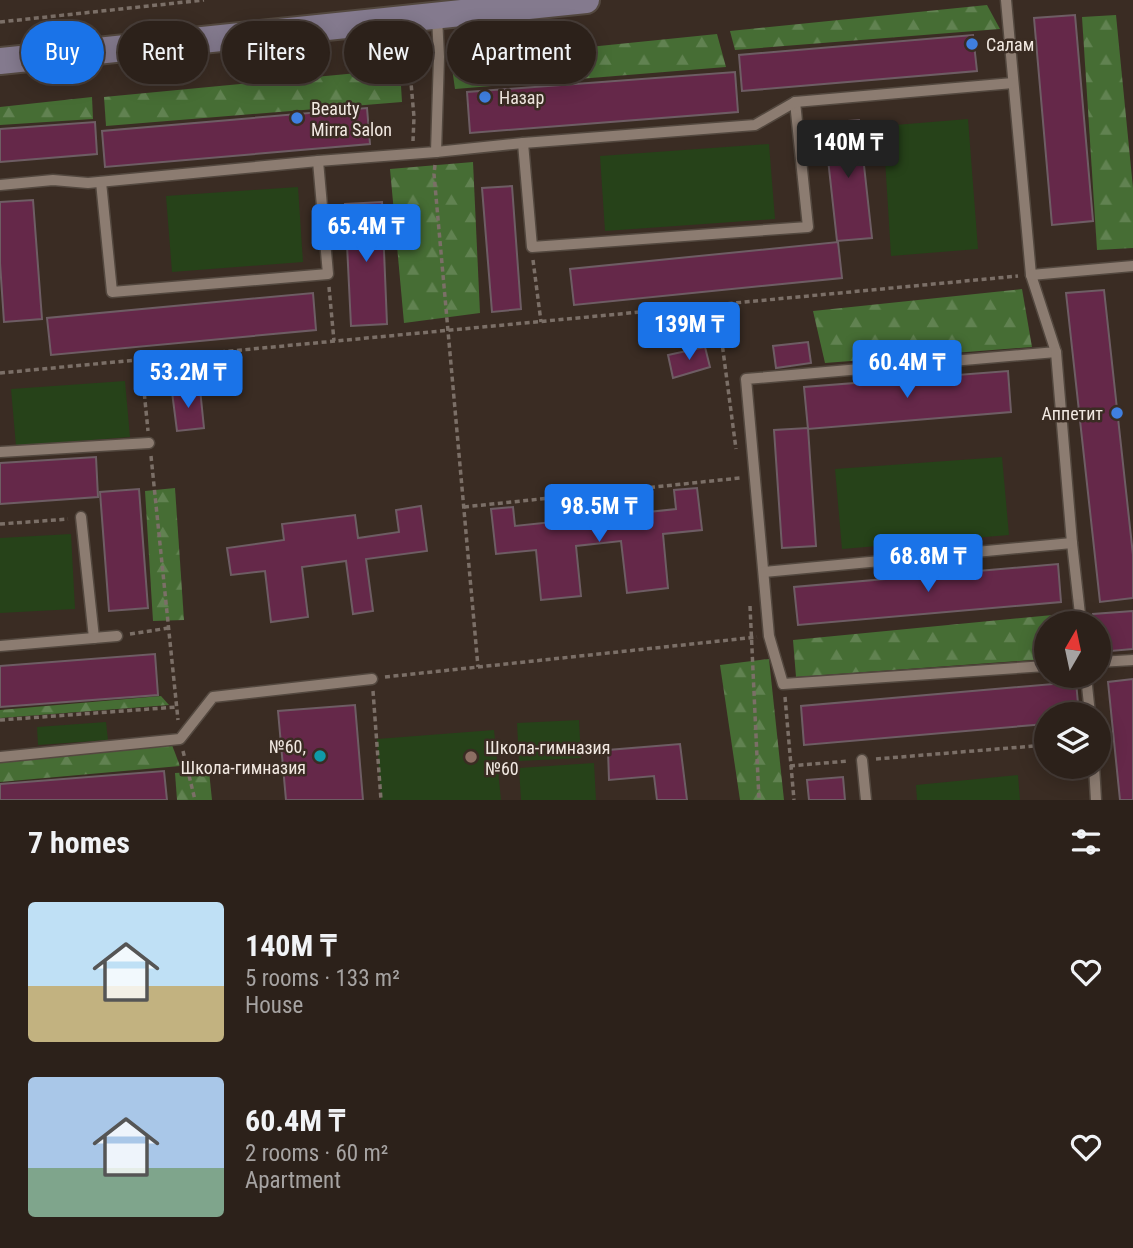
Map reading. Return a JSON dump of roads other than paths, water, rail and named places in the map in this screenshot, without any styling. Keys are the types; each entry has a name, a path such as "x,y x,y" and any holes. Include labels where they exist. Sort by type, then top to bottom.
{"street":[{"path":"0,61 586,0"}],"lane":[{"path":"1006,0 1031,275 1056,352 1080,611"},
{"path":"433,152 439,57 437,17"},
{"path":"0,185 53,180 101,182 523,143 755,125 795,102 1013,83"},
{"path":"523,143 532,247 808,228 795,102"},
{"path":"101,182 112,292 328,274 318,161"},
{"path":"1031,275 1133,266"},
{"path":"1034,667 783,684 769,636 746,379 1056,352"},
{"path":"0,452 149,443"},
{"path":"81,517 93,638"},
{"path":"764,572 1072,543"},
{"path":"0,646 117,636"},
{"path":"1111,662 1133,660"},
{"path":"0,757 180,739 213,697 372,679"},
{"path":"862,760 866,800"},
{"path":"1095,779 1096,800"}],"place":[{"name":"Салам","path":"972,44"},
{"name":"Назар","path":"485,97"},
{"name":"Beauty Mirra Salon","path":"297,118"},
{"name":"Аппетит","path":"1117,413"},
{"name":"№60, Школа-гимназия","path":"320,756"},
{"name":"Школа-гимназия №60","path":"471,757"}]}
